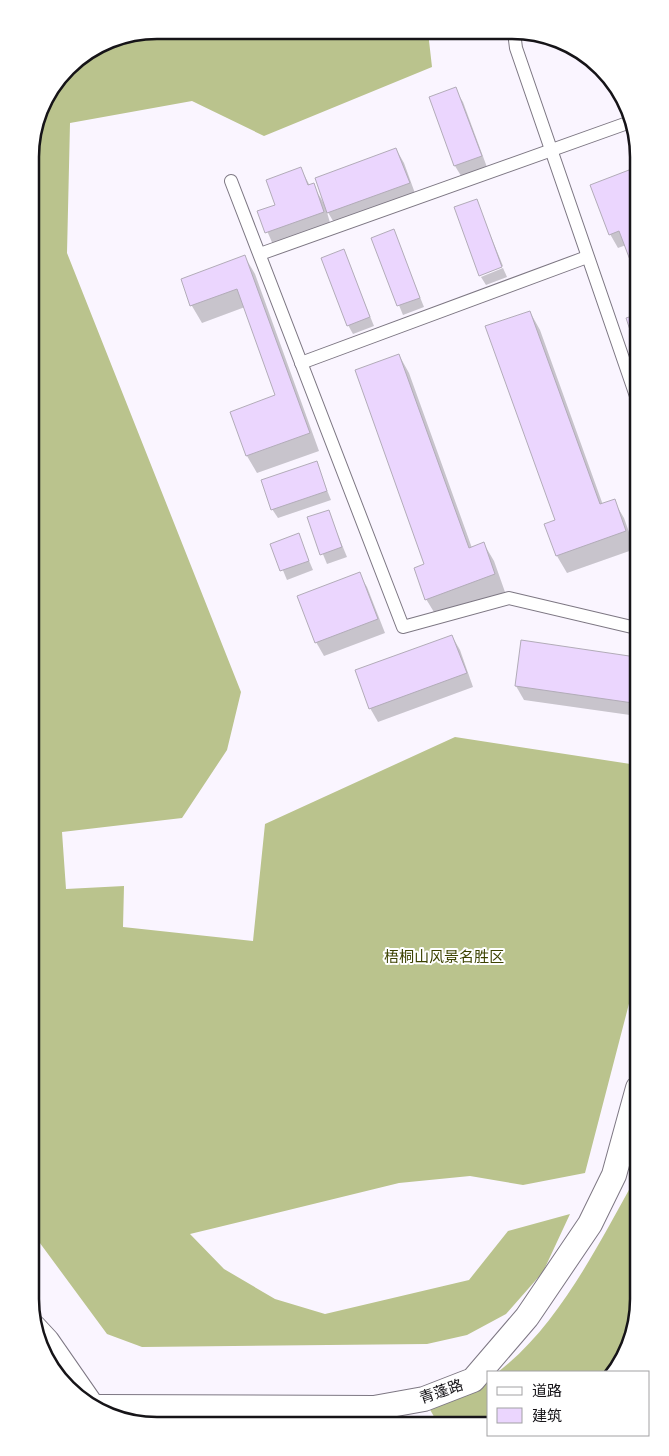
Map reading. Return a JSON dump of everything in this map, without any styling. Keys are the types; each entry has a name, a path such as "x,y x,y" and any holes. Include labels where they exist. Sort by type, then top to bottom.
{"street":[{"name":"青蓬路","path":"110,1407 374,1408 424,1399 473,1380 527,1317 590,1224 614,1175 630,1117"},
{"path":"47,1341 80,1389"}],"lane":[{"path":"515,39 516,48 550,150 630,378"},
{"path":"260,254 625,124"},
{"path":"231,181 403,627 509,598 630,627"},
{"path":"301,363 587,257"}],"green space":[{"name":"梧桐山风景名胜区","path":"157,39 429,39 432,67 264,136 192,101 70,123 67,253 241,692 227,750 182,818 62,832 66,889 124,886 123,927 253,941 265,824 455,737 630,764 630,1000 585,1173 523,1185 470,1176 399,1183 190,1234 224,1269 275,1299 325,1314 469,1280 508,1231 570,1214 543,1272 506,1314 467,1335 427,1344 142,1347 107,1334 39,1242 39,149 41,134 55,98 63,85 79,68 105,51 134,41"},
{"path":"630,1188 630,1307 624,1337 606,1371 499,1371 520,1353 540,1331 576,1283"},
{"path":"487,1376 487,1417 434,1417 424,1399"}],"building":[{"path":"456,87 482,156 454,166 429,97"},
{"path":"396,148 410,183 327,213 315,178"},
{"path":"301,167 308,185 314,183 324,212 265,233 257,211 275,205 266,180"},
{"path":"629,170 630,260 619,231 609,235 590,185"},
{"path":"477,199 502,267 479,276 454,207"},
{"path":"394,229 420,298 397,306 371,238"},
{"path":"344,249 370,317 347,326 321,258"},
{"path":"245,255 310,433 246,456 230,412 275,395 237,289 190,306 181,279"},
{"path":"530,311 600,504 615,499 626,531 556,556 544,524 555,520 485,326"},
{"path":"630,317 630,330 626,318"},
{"path":"399,354 469,548 484,542 495,574 425,600 414,568 424,564 355,370"},
{"path":"317,461 327,491 271,510 261,480"},
{"path":"329,510 342,547 320,555 307,517"},
{"path":"299,533 309,561 280,571 270,544"},
{"path":"360,572 378,619 315,643 297,596"},
{"path":"452,635 467,673 369,709 355,670"},
{"path":"521,640 630,656 630,703 515,686"}]}
